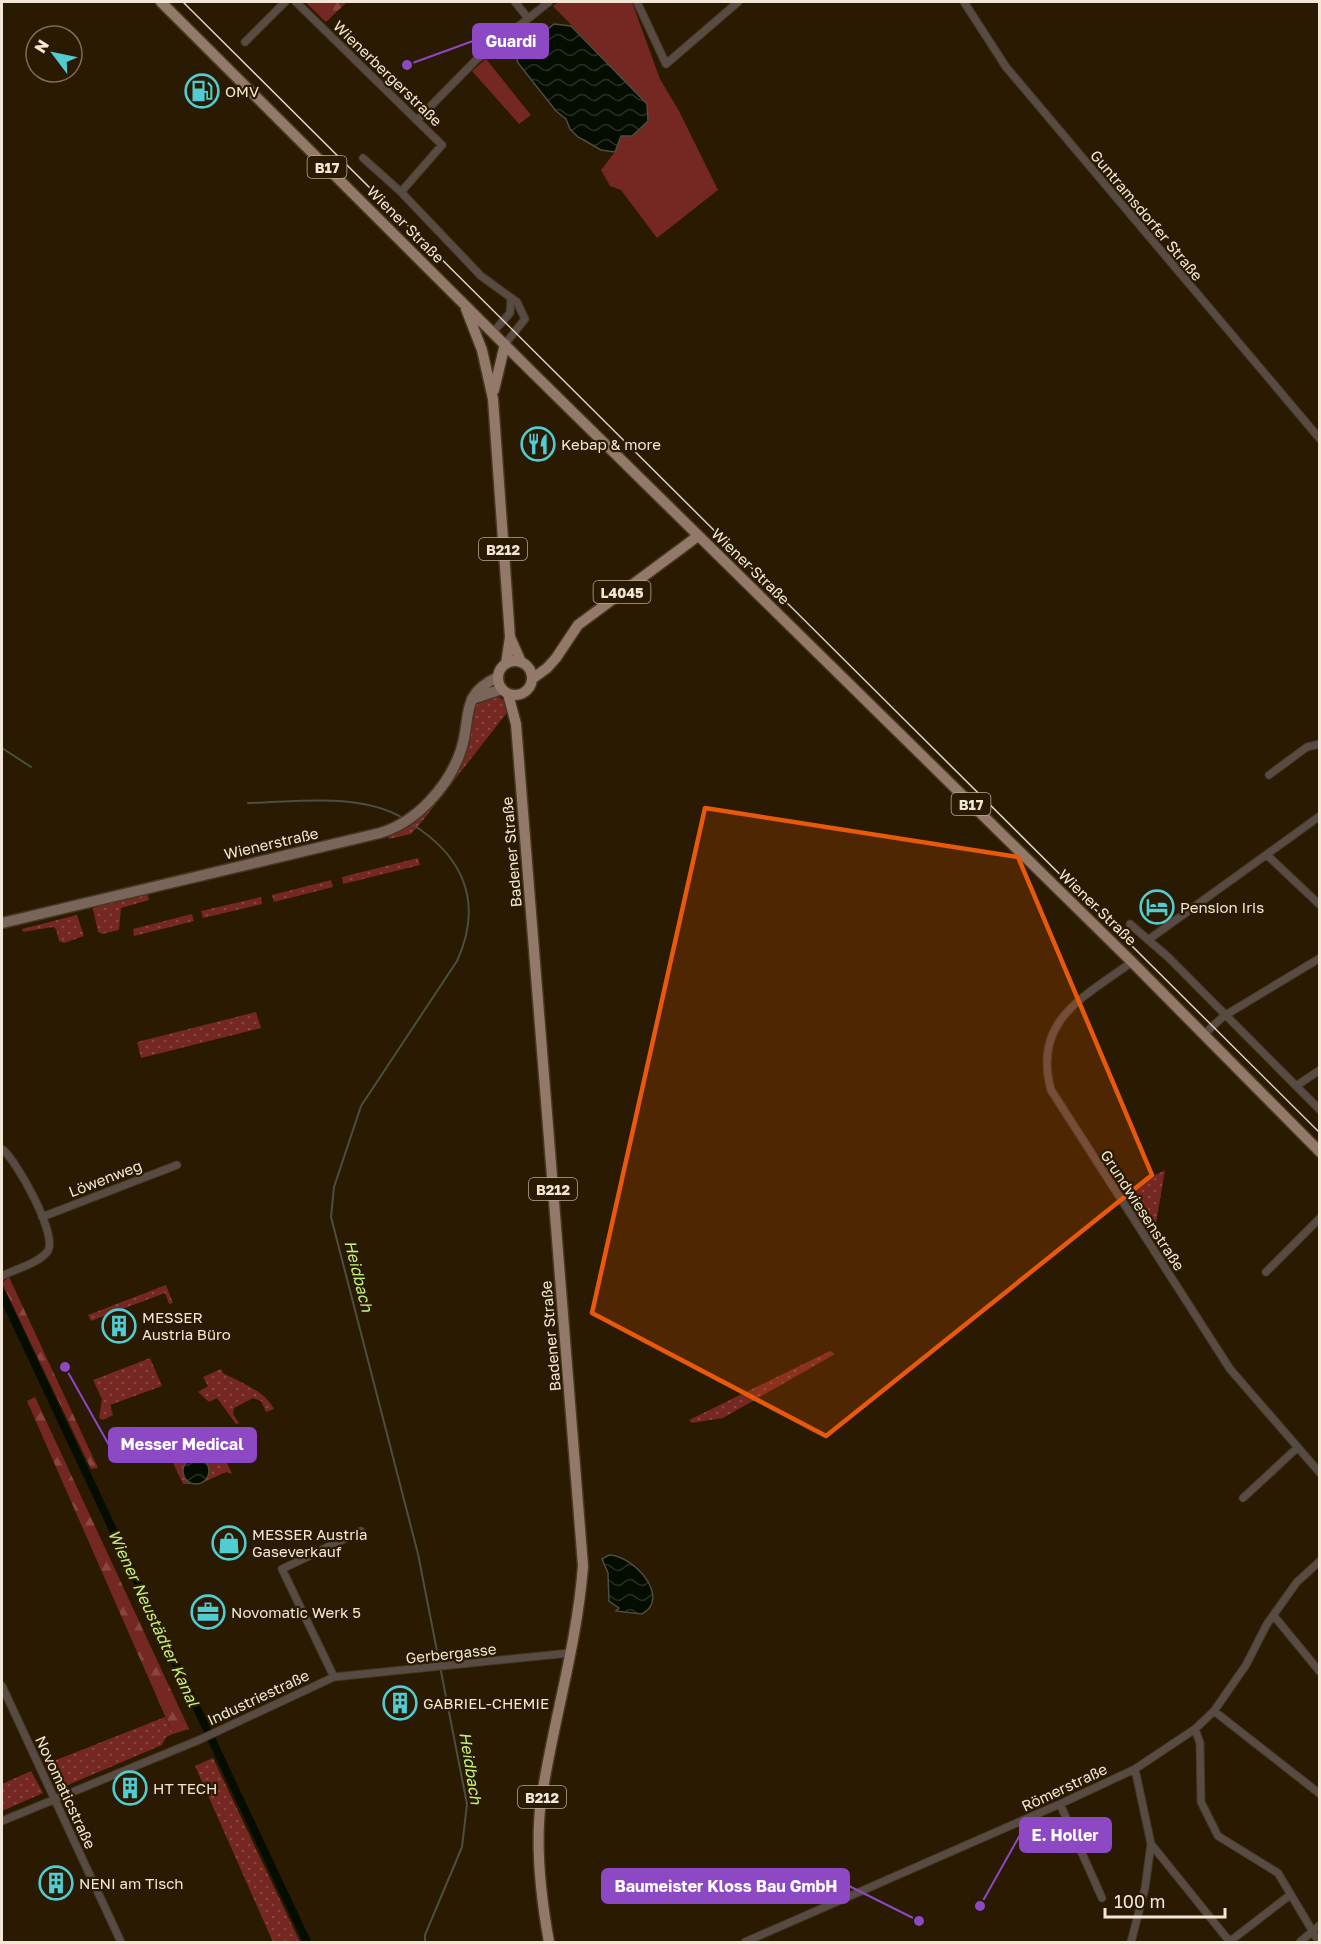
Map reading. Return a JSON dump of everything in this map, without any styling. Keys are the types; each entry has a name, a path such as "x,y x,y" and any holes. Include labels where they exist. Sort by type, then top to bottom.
{"main road":[{"name":"Wiener Straße","path":"161,2 698,536 1132,962 1320,1152"},
{"name":"B212","path":"463,303 482,350 493,399 510,637 506,664 498,677 505,692"},
{"name":"B212","path":"493,399 500,356 505,344"},
{"name":"L4045","path":"532,679 556,658 578,625 698,536"},
{"name":"B212","path":"510,637 532,679 527,690 522,694"},
{"path":"506,664 524,664 556,658"},
{"path":"505,692 522,694"},
{"name":"Badener Straße","path":"505,692 516,724 583,1566 580,1605 541,1803 540,1861 549,1942"},
{"name":"Badener Straße","path":"516,724 522,694"}],"street":[{"path":"245,42 285,2"},
{"name":"Wienerbergerstraße","path":"296,2 442,145 401,192"},
{"path":"515,2 528,18"},
{"path":"417,120 476,60 549,2"},
{"path":"638,2 666,64 738,2"},
{"name":"Guntramsdorfer Straße","path":"964,2 1006,66 1320,439"},
{"path":"363,158 401,192 482,276 511,298 525,316 505,344"},
{"path":"493,332 510,313 511,298"},
{"path":"471,699 478,689 498,677"},
{"path":"471,699 505,692"},
{"name":"Wienerstraße","path":"2,923 380,833 399,826 411,819 435,794 457,760 462,746 466,709 471,699"},
{"path":"1269,775 1307,747 1320,744"},
{"path":"1148,940 1320,816"},
{"path":"1267,855 1320,905"},
{"path":"1130,924 1168,957 1224,1016 1320,1110"},
{"path":"1203,1035 1224,1016 1320,958"},
{"name":"Grundwiesenstraße","path":"1132,962 1087,994 1051,1034 1048,1044 1047,1068 1051,1090 1230,1369 1320,1473"},
{"path":"1296,1086 1320,1070"},
{"path":"2,1149 14,1160 50,1238 49,1251 41,1258 2,1276"},
{"name":"Löwenweg","path":"42,1217 177,1165"},
{"path":"1266,1272 1320,1218"},
{"path":"1243,1498 1297,1448"},
{"name":"Industriestraße","path":"2,1821 202,1738 334,1677 282,1569 361,1531"},
{"name":"Römerstraße","path":"745,1942 1135,1769 1195,1729 1214,1711 1246,1665 1258,1637 1297,1582 1320,1561"},
{"path":"1274,1616 1320,1672"},
{"name":"Gerbergasse","path":"334,1677 570,1653"},
{"name":"Novomaticstraße","path":"2,1686 121,1942"},
{"path":"1214,1711 1320,1794"},
{"path":"1195,1729 1200,1743 1201,1802 1218,1836 1278,1873 1319,1942"},
{"path":"1131,1942 1145,1888 1150,1844 1135,1769"},
{"path":"1060,1804 1102,1898"},
{"path":"1150,1844 1230,1942 1290,1895"},
{"path":"1300,1942 1320,1925"}],"highlighted area":[{"path":"705,808 1018,857 1152,1175 826,1436 592,1313"}],"green space":[{"path":"305,2 347,2 326,22"},
{"path":"558,2 632,2 660,79 679,111 718,190 657,238 621,190 610,186 601,170 615,152 621,135 624,135 647,104 553,6"},
{"path":"486,59 531,115 519,124 472,71"},
{"path":"496,695 503,700 509,710 411,834 389,839 388,835 424,812 436,798 454,766 474,708 480,700"},
{"path":"418,858 420,865 343,884 342,877"},
{"path":"331,880 333,887 274,902 272,895"},
{"path":"147,892 149,900 121,908 119,930 102,934 98,932 93,909 97,905"},
{"path":"261,897 262,904 203,918 201,911"},
{"path":"192,914 194,921 134,936 133,929"},
{"path":"77,915 84,936 64,943 59,941 56,929 53,927 23,932 22,929"},
{"path":"256,1012 261,1028 141,1058 137,1042"},
{"path":"1165,1170 1153,1241 1126,1198 1132,1187"},
{"path":"9,1277 98,1468 91,1469 2,1283"},
{"path":"166,1285 173,1303 169,1304 165,1293 91,1321 88,1315"},
{"path":"830,1351 835,1354 723,1418 692,1423 689,1420"},
{"path":"150,1358 162,1386 110,1405 113,1415 103,1420 99,1418 102,1399 93,1380"},
{"path":"221,1369 223,1373 258,1392 270,1402 274,1409 266,1412 261,1401 253,1398 234,1408 233,1414 239,1423 236,1424 217,1398 209,1402 198,1392 208,1386 203,1377"},
{"path":"35,1397 189,1729 173,1734 27,1401"},
{"path":"215,1447 221,1450 232,1474 226,1472 204,1482 207,1479 207,1463 196,1458 191,1483 195,1484 183,1484 173,1463"},
{"path":"165,1717 173,1734 166,1737 162,1745 61,1788 55,1785 46,1764"},
{"path":"213,1758 300,1942 273,1942 195,1766"},
{"path":"31,1771 43,1793 2,1811 2,1784"}],"water":[{"path":"554,24 571,26 647,104 648,121 632,136 621,136 615,152 601,150 578,137 570,129 566,119 556,111 518,63 516,55"},
{"path":"196,1458 205,1462 209,1471 205,1480 196,1484 187,1480 183,1471 187,1462"},
{"path":"609,1555 629,1562 646,1579 653,1598 650,1607 642,1614 616,1611 619,1608 609,1601 608,1573 602,1559"}],"waterway":[{"name":"Heidbach","path":"2,748 31,767"},
{"name":"Heidbach","path":"248,803 307,800 348,802 386,810 403,818"},
{"name":"Heidbach","path":"410,823 444,850 455,865 468,900 469,919 465,939 457,961 361,1106 334,1187 331,1217 418,1554 467,1804 462,1847 425,1935 425,1942"},
{"name":"Wiener Neustädter Kanal","path":"2,1294 307,1942"}],"tram line":[{"path":"183,2 1320,1133"}],"place":[{"name":"Guardi","path":"407,65"},
{"name":"OMV","path":"202,91"},
{"name":"Kebap & more","path":"538,444"},
{"name":"Pension Iris","path":"1157,907"},
{"name":"MESSER Austria Büro","path":"119,1326"},
{"name":"Messer Medical","path":"65,1367"},
{"name":"MESSER Austria Gaseverkauf","path":"229,1543"},
{"name":"Novomatic Werk 5","path":"208,1612"},
{"name":"GABRIEL-CHEMIE","path":"400,1703"},
{"name":"HT TECH","path":"130,1788"},
{"name":"NENI am Tisch","path":"56,1883"},
{"name":"E. Holler","path":"980,1906"},
{"name":"Baumeister Kloss Bau GmbH","path":"919,1921"}]}
